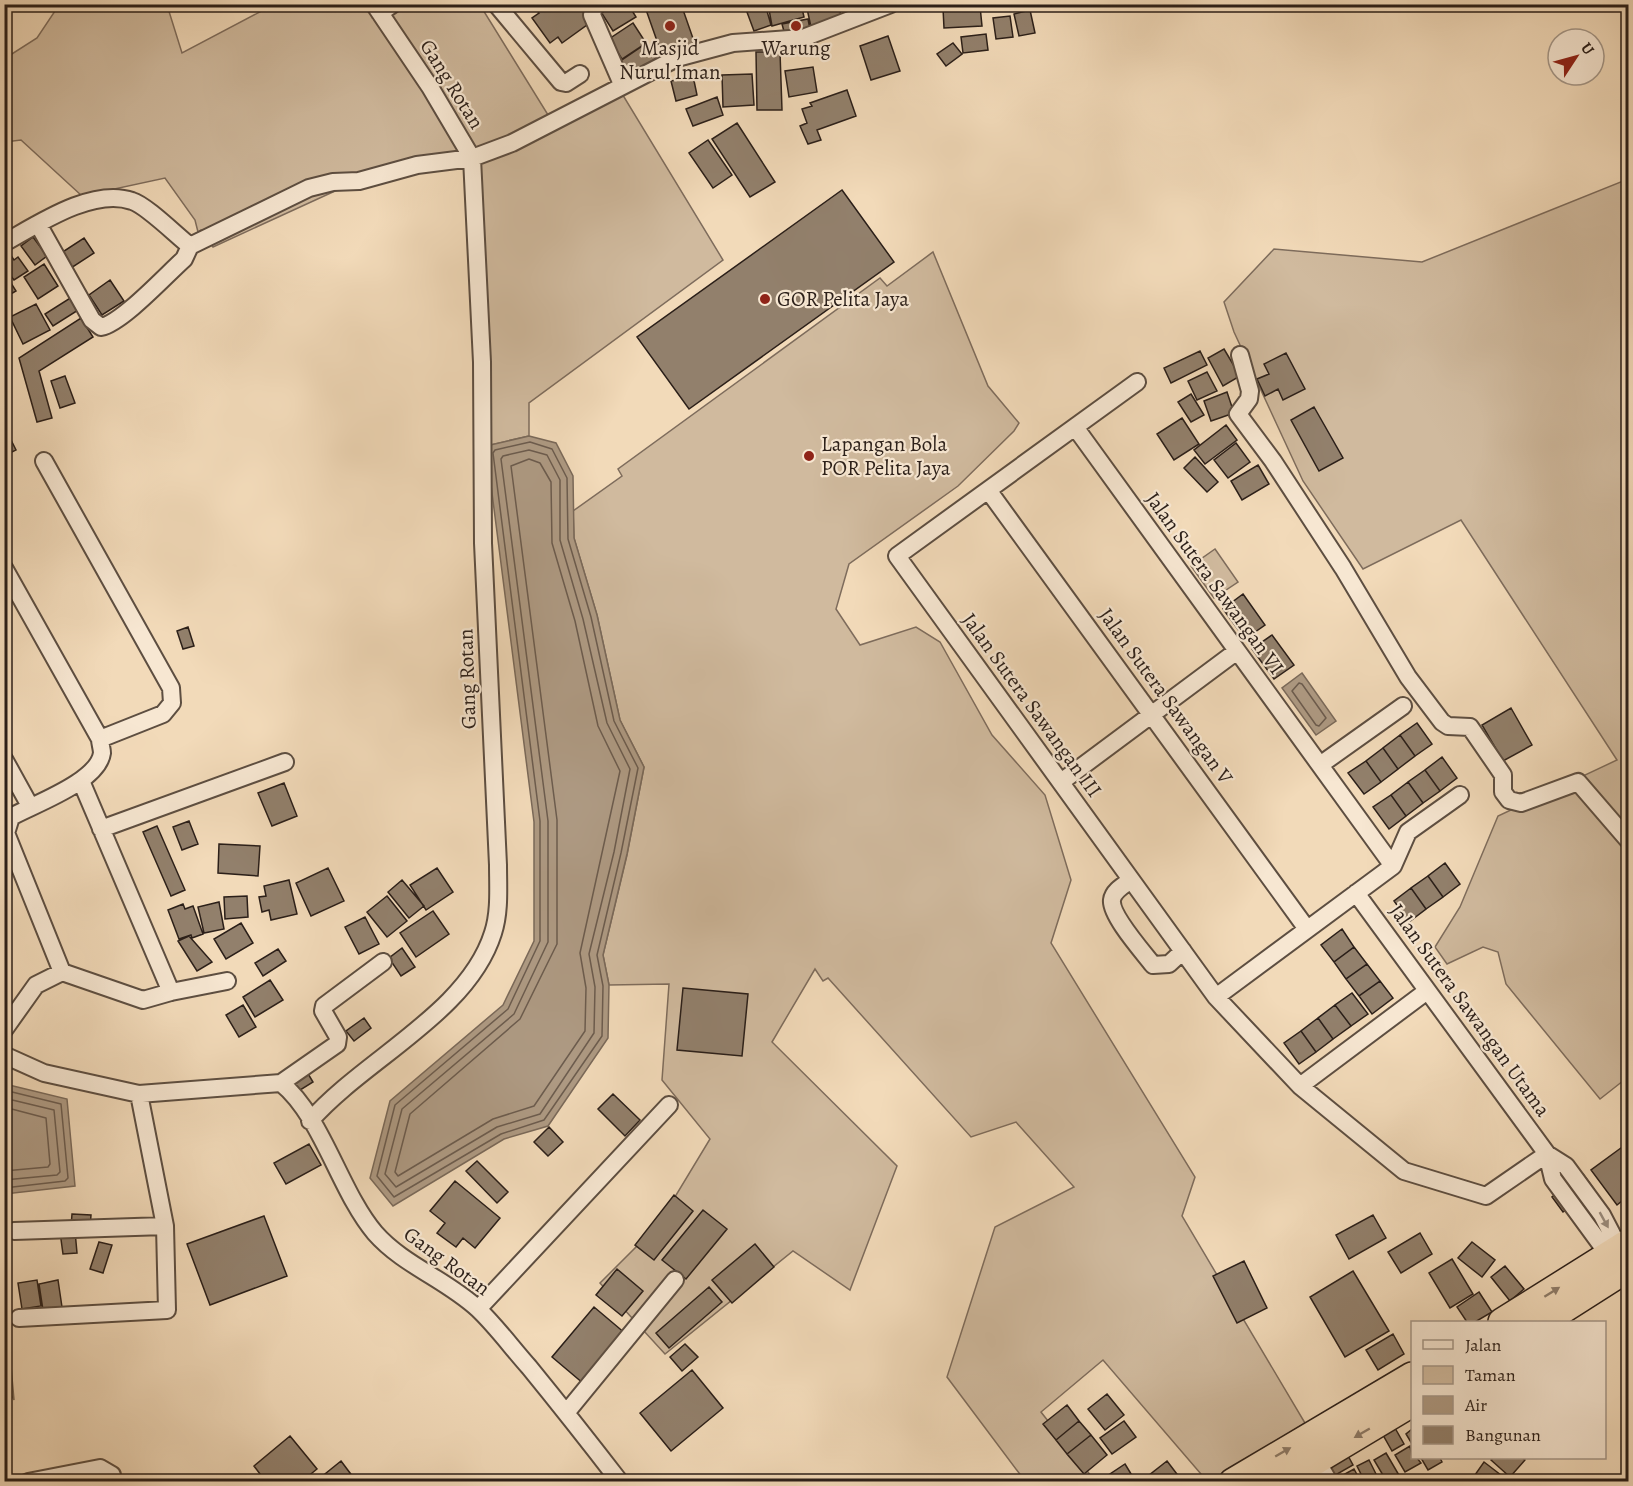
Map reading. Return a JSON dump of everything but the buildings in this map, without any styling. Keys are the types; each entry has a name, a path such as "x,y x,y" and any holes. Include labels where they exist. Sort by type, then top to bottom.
{"highway":[{"path":"1506,1321 1622,1260"},
{"path":"1546,1321 1622,1260"},
{"path":"1233,1482 1411,1377"},
{"path":"1280,1482 1323,1470 1411,1404"}],"street":[{"path":"496,4 561,82 566,83 580,74"},
{"path":"598,4 592,10 592,15 622,84"},
{"name":"Gang Rotan","path":"472,158 545,127 622,84 677,58 733,43 802,38 891,4"},
{"name":"Gang Rotan","path":"310,1121 346,1084 448,1003 478,966 496,922 498,865 483,543 482,362 472,158 382,7"},
{"path":"38,224 92,320 101,327 110,325 121,316 184,258 190,246 309,188 333,182 359,181 417,165 472,158"},
{"path":"4,243 38,224 100,198 119,198 134,201 190,246"},
{"path":"1240,355 1250,392 1249,399 1238,413 1240,417 1274,461 1343,568 1408,677 1442,722 1448,726 1470,727 1503,775 1503,792 1509,800 1521,803 1578,782 1629,840"},
{"path":"988,490 1137,382"},
{"name":"Jalan Sutera Sawangan VI","path":"1075,427 1393,866"},
{"path":"44,461 171,688 172,703 163,714 100,739"},
{"name":"Jalan Sutera Sawangan III","path":"988,490 897,556 1216,996 1300,1086 1404,1171 1486,1196 1547,1154"},
{"name":"Jalan Sutera Sawangan V","path":"988,490 1307,929"},
{"path":"4,568 100,739 102,753 96,768 81,781 11,817 6,832 62,972"},
{"path":"1061,782 1237,651"},
{"path":"1320,765 1403,706"},
{"path":"4,759 30,806"},
{"path":"101,829 285,762"},
{"path":"81,781 171,992"},
{"path":"1216,996 1393,866 1408,832 1460,795"},
{"path":"1131,880 1116,891 1112,899 1113,910 1139,947 1153,965 1160,966 1169,964 1184,951"},
{"name":"Jalan Sutera Sawangan Utama","path":"1356,893 1547,1154 1566,1166 1602,1215 1622,1260"},
{"path":"4,1055 44,1073 139,1094 281,1083 337,1044 338,1037 323,1011 324,1006 383,962"},
{"path":"4,1029 36,985 62,972 143,1000 227,981"},
{"path":"1300,1086 1427,991"},
{"name":"Gang Rotan","path":"281,1083 288,1089 310,1121 357,1207 374,1232 394,1251 478,1309 566,1413 620,1482"},
{"path":"19,1318 167,1310 165,1226 139,1094"},
{"path":"478,1309 669,1105"},
{"path":"14,1231 165,1226"},
{"path":"566,1413 675,1280"},
{"path":"28,1482 100,1468 112,1475 113,1482"}],"green space":[{"path":"59,5 167,5 182,53 273,5 376,5 386,18 405,5 480,5 553,123 621,92 723,260 529,403 529,436 486,446 468,159 359,180 213,247 201,230 198,232 195,220 165,178 82,196 21,140 5,142 4,59 37,38"},
{"path":"1628,179 1628,1077 1600,1099 1506,984 1498,952 1483,947 1447,964 1435,947 1460,907 1498,816 1617,760 1461,520 1363,569 1303,481 1234,332 1224,302 1274,249 1422,262"},
{"path":"933,252 988,386 1019,423 1014,431 958,486 849,564 836,609 860,645 916,627 940,642 992,735 1045,795 1071,880 1051,943 1195,1177 1182,1216 1305,1423 1214,1481 1207,1481 1103,1360 1041,1412 1095,1481 1025,1481 947,1377 995,1227 1074,1187 1016,1122 971,1137 828,978 823,981 815,969 772,1042 897,1166 850,1290 793,1251 665,1354 600,1283 658,1225 710,1139 662,1080 669,984 609,985 603,955 627,855 644,767 620,720 597,615 574,538 573,511 622,476 618,469 880,278 887,286"},
{"path":"1215,549 1238,582 1214,598 1191,566"}],"water":[{"path":"529,436 556,443 573,476 574,538 597,615 620,720 644,767 627,854 603,955 609,985 608,1038 548,1126 504,1139 393,1206 370,1178 390,1101 503,1005 534,941 534,822 486,446"},
{"path":"1302,673 1336,721 1316,735 1282,688"},
{"path":"5,1084 67,1099 75,1186 5,1194"},
{"path":"5,1299 14,1400 5,1384"}],"place":[{"name":"Masjid Nurul Iman","path":"670,26"},
{"name":"Warung","path":"796,26"},
{"name":"GOR Pelita Jaya","path":"765,299"},
{"name":"Lapangan Bola POR Pelita Jaya","path":"809,456"}]}
